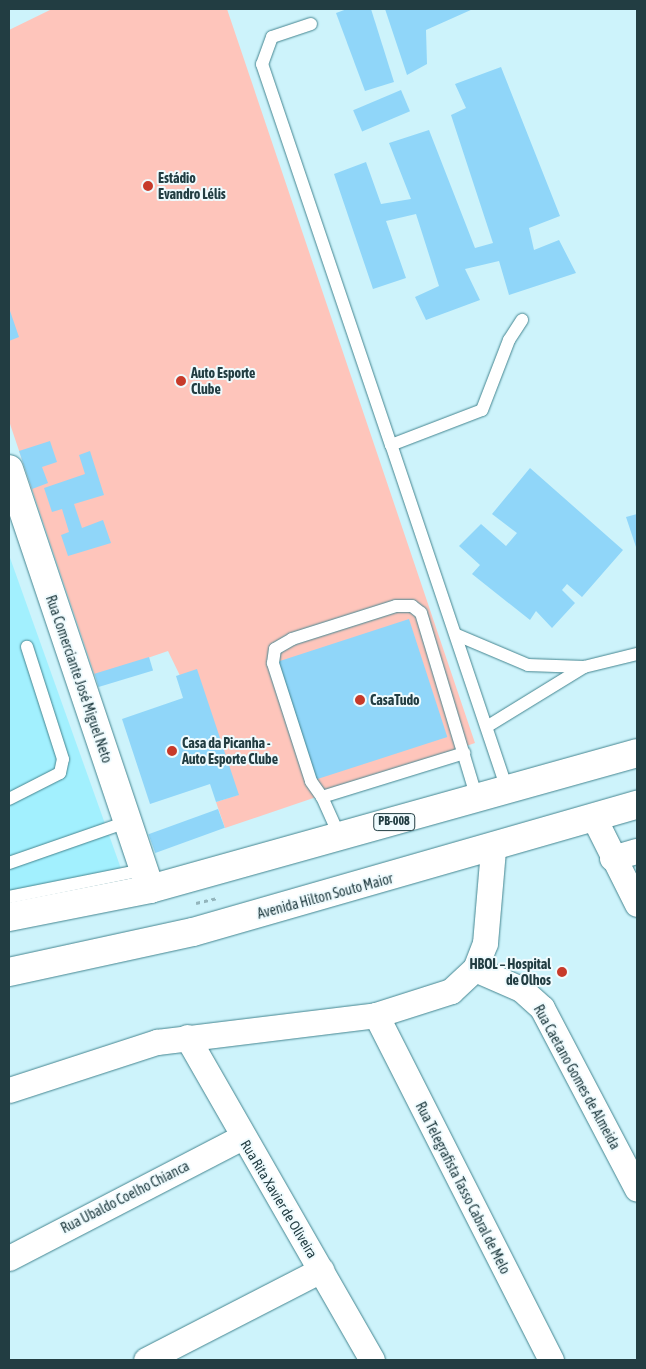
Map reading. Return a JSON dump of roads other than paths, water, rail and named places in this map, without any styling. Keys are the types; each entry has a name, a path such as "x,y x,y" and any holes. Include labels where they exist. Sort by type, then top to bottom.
{"main road":[{"name":"Rua Comerciante José Miguel Neto","path":"9,469 18,527 147,880"},
{"name":"PB-008","path":"9,917 147,880 340,837 637,752"},
{"name":"Avenida Hilton Souto Maior","path":"9,972 193,932 492,850 637,805"}],"street":[{"path":"594,818 612,858 637,904"},
{"path":"9,1090 119,1052 187,1037 308,1026 376,1015 451,991 475,969 485,943 492,850"},
{"path":"612,858 637,851"},
{"name":"Rua Caetano Gomes de Almeida","path":"475,969 521,988 542,1008 637,1189"},
{"name":"Rua Telegrafista Tasso Cabral de Melo","path":"376,1015 551,1360"},
{"name":"Rua Rita Xavier de Oliveira","path":"187,1037 242,1137 372,1360"},
{"name":"Rua Ubaldo Coelho Chianca","path":"9,1258 242,1137"},
{"path":"146,1360 321,1270"}],"lane":[{"path":"311,24 272,38 262,64 457,634 508,789"},
{"path":"391,445 482,410 509,340 522,320"},
{"path":"340,837 322,797 311,781 273,663 275,649 292,639 396,606 412,606 421,613 477,798"},
{"path":"457,634 528,665 584,667 637,654"},
{"path":"9,799 60,773 63,760 27,647"},
{"path":"488,726 584,667"},
{"path":"322,797 464,753"},
{"path":"9,863 127,822"},
{"path":"9,897 147,880"}],"place":[{"name":"Estádio Evandro Lélis","path":"148,186"},
{"name":"Auto Esporte Clube","path":"181,381"},
{"name":"CasaTudo","path":"360,700"},
{"name":"Casa da Picanha - Auto Esporte Clube","path":"172,751"},
{"name":"HBOL – Hospital de Olhos","path":"562,972"}]}
